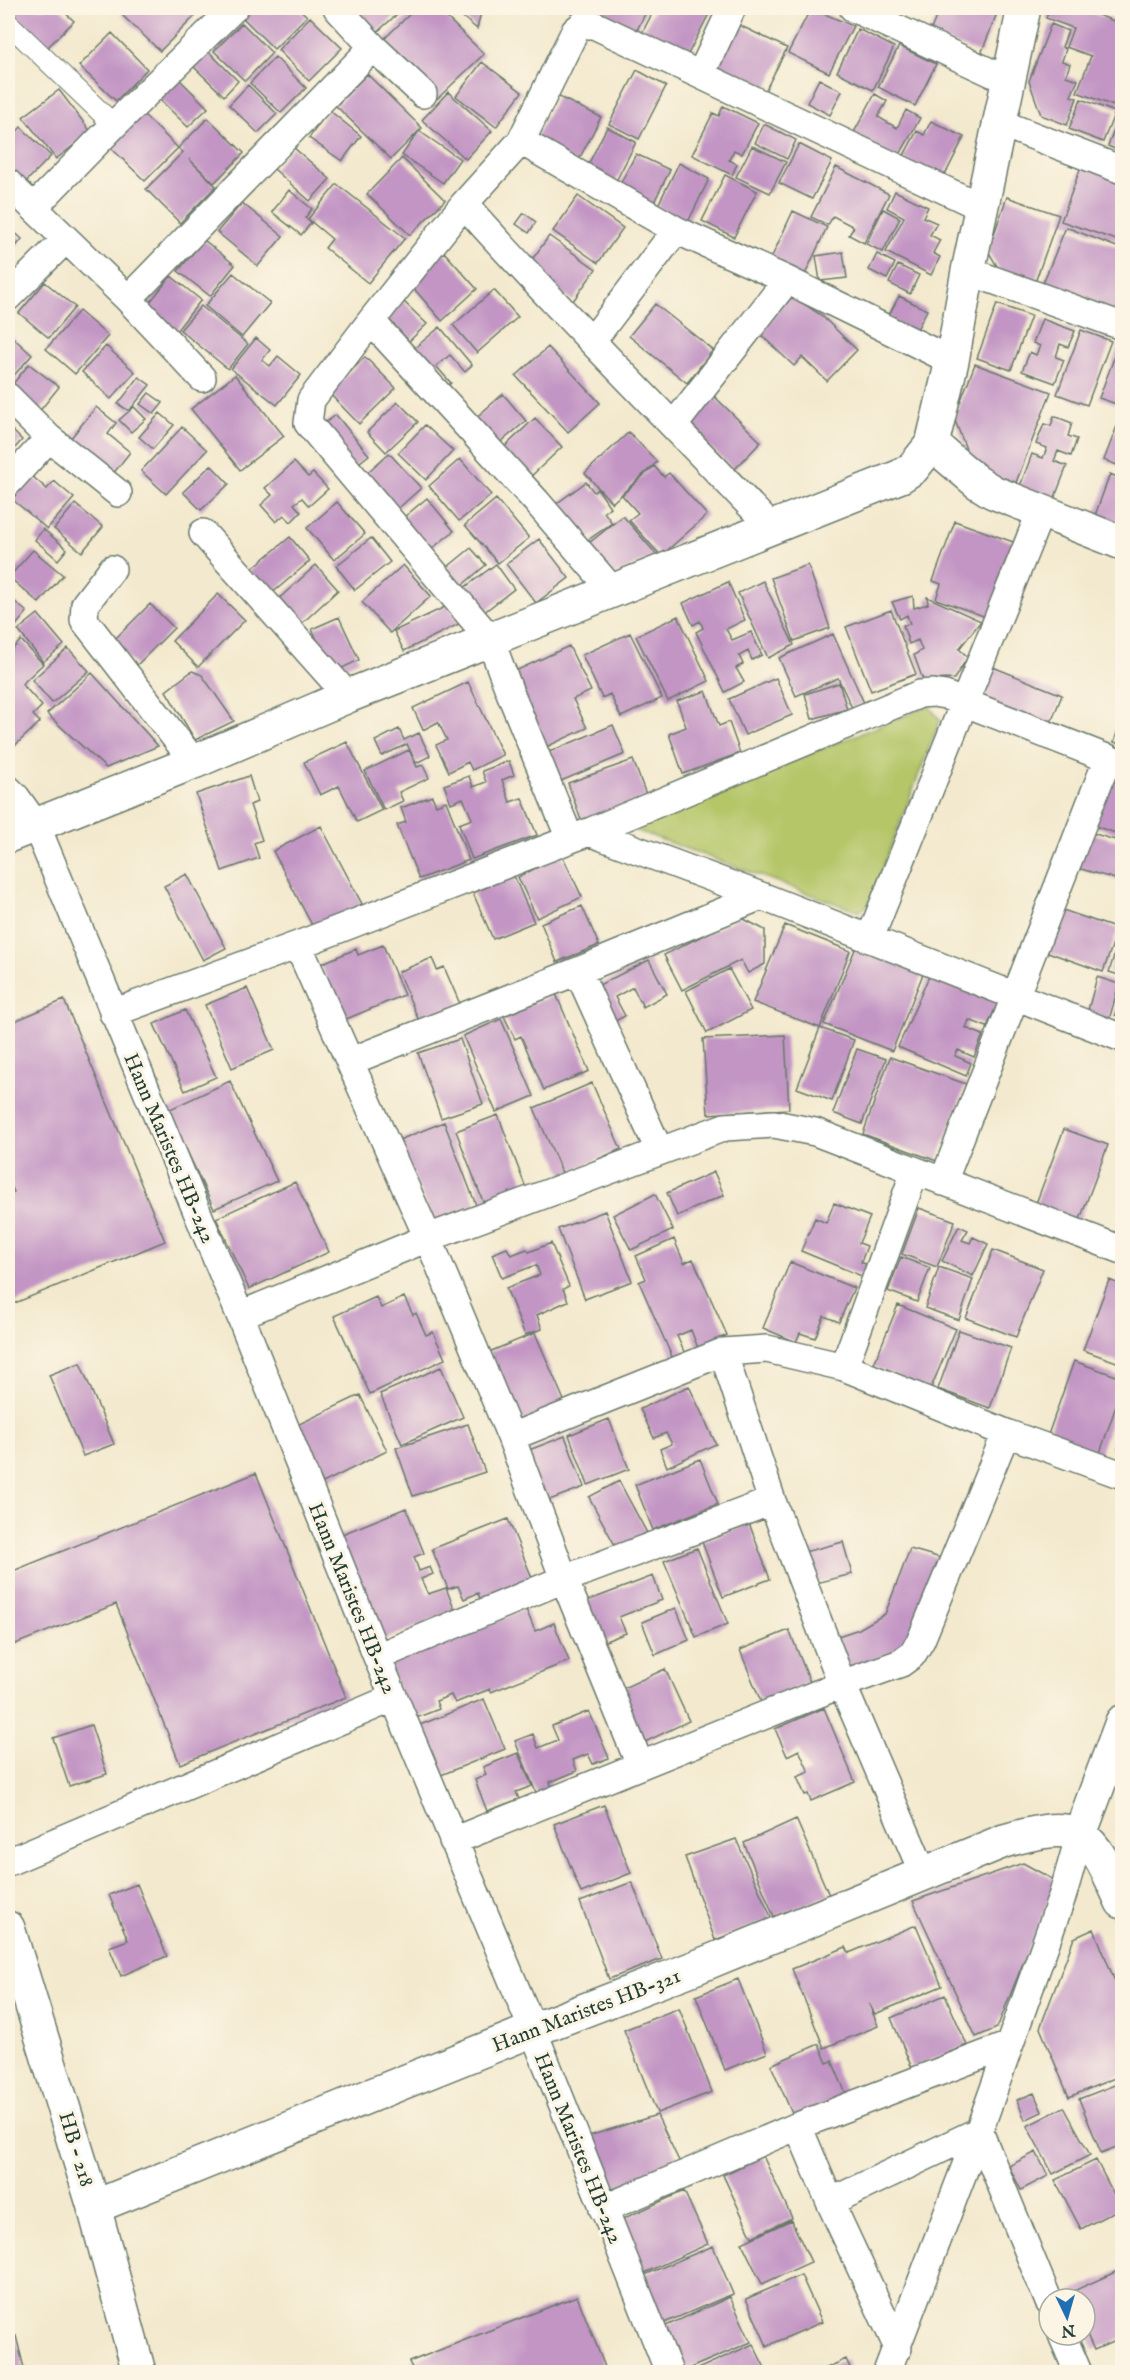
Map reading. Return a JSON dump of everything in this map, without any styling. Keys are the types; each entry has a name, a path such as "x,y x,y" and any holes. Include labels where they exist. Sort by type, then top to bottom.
{"street":[{"path":"34,207 234,8"},
{"path":"337,8 373,47 423,94"},
{"path":"701,74 732,8"},
{"path":"853,8 1009,81"},
{"path":"22,830 194,762 348,696 901,476 913,468 932,444 952,361 968,271 1024,8"},
{"path":"8,23 114,125"},
{"path":"983,208 594,25 582,25 575,32 520,141 464,204 370,321 311,400 308,423 490,639 509,690 580,836 761,896 1122,1038"},
{"path":"128,300 373,47"},
{"path":"1000,123 1122,170"},
{"path":"520,141 676,230 787,280 952,361"},
{"path":"8,183 128,300 202,378"},
{"path":"464,204 519,267 771,527"},
{"path":"592,341 676,230"},
{"path":"8,297 65,240"},
{"path":"968,271 1122,326"},
{"path":"674,425 787,280"},
{"path":"370,321 544,510 613,591"},
{"path":"8,397 49,438 118,493"},
{"path":"8,483 49,438"},
{"path":"932,444 977,482 993,492 1122,543"},
{"path":"870,938 1041,511"},
{"path":"203,533 348,696"},
{"path":"112,569 86,604 84,620 194,762"},
{"path":"113,1013 298,945 580,836 905,699 933,693 1115,761 1015,996 943,1182"},
{"name":"Hann Maristes HB-242","path":"8,789 16,797 22,830 113,1013 240,1315 376,1657 533,2030 669,2373"},
{"path":"351,1061 761,896"},
{"path":"298,945 428,1238 511,1437 564,1579 640,1765"},
{"path":"578,971 659,1150"},
{"path":"240,1315 428,1238 659,1150 726,1127 774,1124 815,1132 1122,1250"},
{"path":"844,1367 915,1171"},
{"path":"511,1437 723,1352 766,1349 844,1367 1006,1432 1122,1475"},
{"path":"723,1352 772,1501 842,1684 923,1874"},
{"path":"453,1840 842,1684 901,1663 912,1655 921,1640 1006,1432"},
{"path":"376,1657 564,1579 772,1501"},
{"path":"8,1862 393,1698"},
{"path":"892,2360 979,2131 1063,1894 1080,1834 1122,1722"},
{"name":"Hann Maristes HB-321","path":"94,2207 533,2030 699,1966 1004,1841 1039,1831 1061,1830 1080,1834"},
{"path":"1080,1834 1092,1844 1100,1856 1122,1902"},
{"name":"HB - 218","path":"8,1928 94,2207 139,2373"},
{"path":"603,2209 798,2126 1009,2045"},
{"path":"798,2126 892,2360"},
{"path":"830,2202 979,2131"},
{"path":"979,2131 1043,2287"},
{"path":"1067,2347 1078,2373"}],"green space":[{"path":"929,706 940,720 868,905 859,912 627,827"}],"building":[{"path":"9,8 60,8 74,21 43,52 8,17"},
{"path":"130,8 203,8 160,51 122,15"},
{"path":"252,8 298,8 307,16 274,49 242,17"},
{"path":"352,8 404,8 376,33"},
{"path":"416,8 437,8 484,54 437,99 381,42"},
{"path":"452,8 482,8 477,29"},
{"path":"591,8 648,8 633,38 588,15"},
{"path":"655,8 712,8 686,58 641,35"},
{"path":"811,8 853,26 829,73 788,53"},
{"path":"872,8 900,8 897,16"},
{"path":"940,8 999,8 981,54 929,34"},
{"path":"1050,8 1079,8 1122,24 1122,98 1119,108 1077,92 1091,56 1066,47 1073,28 1046,18"},
{"path":"310,17 342,48 309,81 278,50"},
{"path":"242,23 272,53 245,81 214,51"},
{"path":"737,24 787,48 763,95 713,71"},
{"path":"1051,24 1068,31 1062,47 1066,49 1062,61 1070,64 1066,76 1078,80 1071,96 1077,98 1067,125 1041,115 1029,81"},
{"path":"858,29 894,47 873,90 837,72"},
{"path":"112,33 147,69 116,101 79,66"},
{"path":"899,46 936,64 915,106 878,87"},
{"path":"208,51 238,81 224,96 193,66"},
{"path":"275,57 306,88 281,113 250,83"},
{"path":"482,62 522,92 496,127 456,96"},
{"path":"637,70 666,86 639,139 609,124"},
{"path":"367,74 422,128 391,159 336,106"},
{"path":"175,75 208,108 188,127 155,95"},
{"path":"819,79 842,91 830,115 807,103"},
{"path":"248,85 277,114 258,133 229,105"},
{"path":"59,90 91,132 56,159 23,117"},
{"path":"448,92 492,131 466,159 422,120"},
{"path":"875,94 887,101 878,117 897,128 906,110 920,118 897,160 852,136"},
{"path":"557,96 601,117 577,163 534,142"},
{"path":"1081,99 1115,112 1103,142 1069,129"},
{"path":"723,106 758,123 742,154 734,150 729,160 737,164 732,175 692,155 713,113 719,116"},
{"path":"1122,109 1122,152 1108,146"},
{"path":"329,110 361,136 342,161 309,138"},
{"path":"141,112 178,148 145,181 108,145"},
{"path":"8,113 16,121 8,129"},
{"path":"208,118 244,153 214,183 189,159 216,186 180,223 146,189 183,152 178,148"},
{"path":"931,121 964,137 943,179 902,159 917,131 924,135"},
{"path":"764,124 796,140 787,159 755,143"},
{"path":"21,127 51,156 18,190 8,180 8,141"},
{"path":"607,127 636,142 613,187 584,173"},
{"path":"419,131 460,159 443,183 402,155"},
{"path":"799,144 832,161 812,199 779,183"},
{"path":"752,146 786,162 770,193 736,177"},
{"path":"293,147 330,179 310,201 274,169"},
{"path":"636,154 670,170 651,208 616,192"},
{"path":"402,158 445,200 410,235 367,194"},
{"path":"679,163 709,179 688,222 657,207"},
{"path":"1082,164 1122,178 1122,242 1061,221"},
{"path":"836,167 889,194 864,243 849,235 854,227 833,216 828,225 811,217"},
{"path":"725,175 757,191 734,237 702,221"},
{"path":"337,184 405,238 368,283 325,248 332,239 308,219"},
{"path":"289,190 312,209 305,218 311,223 301,235 272,212"},
{"path":"895,191 928,207 923,217 937,223 930,235 940,240 933,253 940,257 931,275 886,252 904,217 887,208"},
{"path":"578,196 623,228 598,263 553,231"},
{"path":"1007,197 1059,215 1033,288 1004,278 988,251"},
{"path":"242,203 283,236 258,266 217,232"},
{"path":"883,209 900,218 883,252 866,244"},
{"path":"793,211 827,227 803,279 769,263"},
{"path":"524,213 536,222 529,233 516,224"},
{"path":"8,226 22,239 8,256"},
{"path":"1066,227 1122,249 1122,299 1117,312 1043,283"},
{"path":"549,236 596,269 573,301 526,268"},
{"path":"204,240 235,265 210,296 178,271"},
{"path":"444,252 477,289 442,321 409,283"},
{"path":"843,252 847,278 820,281 816,256"},
{"path":"877,254 895,263 887,279 869,270"},
{"path":"898,265 919,275 910,294 889,283"},
{"path":"233,273 270,303 242,337 205,306"},
{"path":"171,276 201,300 176,331 146,307"},
{"path":"45,282 75,307 49,338 19,313"},
{"path":"494,290 518,317 477,353 453,325"},
{"path":"789,294 822,316 857,350 827,381 802,357 794,366 761,335"},
{"path":"899,296 927,310 915,333 887,319"},
{"path":"401,299 427,324 402,348 377,322"},
{"path":"655,304 713,350 687,383 629,336"},
{"path":"997,304 1031,316 1011,370 977,358"},
{"path":"201,306 248,344 228,369 180,330"},
{"path":"79,311 108,336 75,374 46,349"},
{"path":"1042,319 1075,331 1068,347 1060,344 1056,357 1064,360 1055,383 1022,371 1030,352 1036,355 1040,346 1033,343"},
{"path":"440,327 472,365 465,372 450,355 436,366 451,383 443,389 411,351"},
{"path":"1081,330 1111,341 1087,405 1057,394"},
{"path":"8,333 32,355 8,382"},
{"path":"256,338 270,350 262,360 270,366 278,356 301,375 277,405 231,369"},
{"path":"1120,342 1122,343 1122,406 1099,398"},
{"path":"106,346 135,372 111,399 82,372"},
{"path":"548,347 600,403 568,432 516,376"},
{"path":"365,357 396,388 359,424 329,393"},
{"path":"29,364 59,387 38,413 8,390"},
{"path":"975,364 1051,392 1015,485 974,470 954,418"},
{"path":"235,375 284,436 240,470 191,409"},
{"path":"139,377 150,385 129,411 118,404"},
{"path":"149,393 163,403 154,414 140,404"},
{"path":"503,394 526,421 495,447 472,421"},
{"path":"714,396 761,442 734,470 686,424"},
{"path":"398,402 418,422 386,452 367,432"},
{"path":"96,407 116,423 108,434 130,452 109,479 66,444"},
{"path":"134,407 146,419 131,432 119,420"},
{"path":"160,413 174,425 153,449 139,437"},
{"path":"1122,413 1122,467 1104,460"},
{"path":"336,415 369,455 350,470 317,429"},
{"path":"1054,416 1072,423 1068,436 1077,439 1071,456 1058,451 1054,461 1067,466 1053,502 1019,489 1032,454 1043,458 1047,448 1036,444 1044,424 1051,426"},
{"path":"535,418 562,447 526,481 499,452"},
{"path":"425,425 453,451 426,480 398,453"},
{"path":"8,426 22,440 8,456"},
{"path":"182,427 207,450 166,494 141,471"},
{"path":"629,432 657,462 612,503 585,473"},
{"path":"389,453 421,488 392,514 360,479"},
{"path":"460,459 491,495 459,521 429,486"},
{"path":"294,462 308,477 313,473 328,489 309,506 302,498 294,504 301,512 291,522 284,515 276,522 261,505 272,495 265,488"},
{"path":"211,465 229,484 201,510 183,492"},
{"path":"654,466 664,477 669,473 707,515 661,556 629,520 638,513 622,495"},
{"path":"1110,474 1122,479 1122,532 1093,521"},
{"path":"32,476 47,489 54,481 74,498 47,529 12,499"},
{"path":"586,482 594,492 598,489 610,507 604,512 612,523 581,545 552,507"},
{"path":"427,498 454,531 424,555 398,522"},
{"path":"496,499 529,538 498,563 465,525"},
{"path":"337,502 365,534 334,560 307,528"},
{"path":"75,504 103,527 82,552 54,529"},
{"path":"623,516 657,555 608,578 584,547"},
{"path":"955,521 1016,543 989,618 936,599 941,584 933,581"},
{"path":"43,529 67,549 58,560 35,540"},
{"path":"290,537 310,561 270,595 249,571"},
{"path":"371,538 390,562 355,590 336,566"},
{"path":"539,539 569,578 536,603 506,564"},
{"path":"471,548 486,565 454,592 439,574"},
{"path":"33,550 63,575 39,603 9,577"},
{"path":"496,564 514,589 479,616 460,591"},
{"path":"316,565 338,590 298,627 275,602"},
{"path":"403,565 431,596 390,633 362,602"},
{"path":"808,565 830,628 794,641 771,578"},
{"path":"763,581 794,645 768,658 738,593"},
{"path":"728,582 745,620 726,629 732,640 751,632 762,655 752,660 748,651 739,656 743,664 736,668 744,682 725,692 696,632 703,628 700,621 693,625 683,603"},
{"path":"218,594 245,620 198,667 172,641"},
{"path":"8,596 27,612 8,635"},
{"path":"913,596 914,608 928,604 927,597 981,621 959,649 968,657 954,679 923,680 914,655 922,650 918,640 909,644 903,625 910,624 907,615 900,619 892,602"},
{"path":"150,604 174,628 136,666 112,642"},
{"path":"449,605 459,624 404,651 394,631"},
{"path":"891,610 916,674 871,691 846,627"},
{"path":"38,614 64,645 43,662 18,630"},
{"path":"678,616 709,681 668,701 636,636"},
{"path":"339,617 359,660 332,673 312,629"},
{"path":"630,633 662,698 621,717 610,694 602,698 582,655"},
{"path":"833,634 864,703 852,708 838,678 796,696 779,658"},
{"path":"21,640 43,664 22,684 42,706 33,715 40,722 8,752 8,654"},
{"path":"569,646 591,691 573,699 587,728 546,747 511,673"},
{"path":"68,648 89,671 52,703 32,680"},
{"path":"993,667 1062,695 1047,733 977,705"},
{"path":"192,671 202,675 234,721 195,740 166,691"},
{"path":"92,673 158,746 106,768 47,714"},
{"path":"776,678 792,715 745,735 729,699"},
{"path":"468,682 503,755 472,770 468,762 449,772 436,745 447,740 438,722 423,730 413,708"},
{"path":"839,683 847,709 812,719 805,694"},
{"path":"706,691 719,726 729,722 740,753 683,774 669,734 686,727 677,701"},
{"path":"1122,718 1122,745 1114,742"},
{"path":"613,725 625,754 561,781 549,752"},
{"path":"399,729 404,740 419,733 430,756 416,763 407,744 382,756 375,741"},
{"path":"347,742 382,810 357,822 339,786 320,795 304,762"},
{"path":"409,750 417,767 423,765 429,778 399,792 403,801 384,810 365,771"},
{"path":"633,760 647,797 581,820 568,783"},
{"path":"509,761 514,775 502,780 510,802 522,798 537,835 472,859 459,824 472,819 463,798 451,803 444,785 469,776 473,787 486,782 482,771"},
{"path":"249,776 257,802 250,805 262,840 254,843 259,858 222,871 196,794"},
{"path":"1106,779 1122,785 1122,835 1091,825"},
{"path":"432,796 436,805 446,801 469,860 419,879 397,825 406,822 401,808"},
{"path":"321,826 362,904 314,929 273,851"},
{"path":"1085,831 1122,842 1122,881 1074,867"},
{"path":"562,855 582,897 537,918 518,877"},
{"path":"187,874 226,948 203,960 164,886"},
{"path":"514,876 534,922 493,939 473,893"},
{"path":"582,906 599,945 557,962 541,923"},
{"path":"1057,908 1118,929 1103,972 1042,950"},
{"path":"740,917 765,930 765,964 748,973 741,960 682,990 664,955"},
{"path":"785,925 850,951 820,1028 753,1002"},
{"path":"1122,930 1122,976 1109,972"},
{"path":"383,945 404,995 344,1020 320,964 356,949 358,955"},
{"path":"856,947 923,974 892,1051 824,1024"},
{"path":"432,958 437,970 444,967 460,1004 419,1021 398,972"},
{"path":"649,960 667,994 643,1007 633,987 615,997 625,1016 607,1025 589,990"},
{"path":"729,969 751,1010 707,1033 686,991"},
{"path":"930,974 998,1002 987,1027 969,1020 966,1028 983,1035 974,1057 958,1050 955,1056 971,1063 966,1076 898,1047"},
{"path":"1097,977 1119,984 1109,1020 1087,1014"},
{"path":"247,988 274,1050 232,1068 205,1005"},
{"path":"1122,993 1122,1017 1115,1015"},
{"path":"556,994 589,1071 544,1090 521,1036 515,1039 504,1016"},
{"path":"64,1000 165,1241 8,1306 8,1195 14,1192 8,1177 8,1024"},
{"path":"185,1010 216,1077 185,1091 154,1024"},
{"path":"501,1019 534,1096 496,1112 463,1036"},
{"path":"820,1028 854,1040 832,1101 797,1088"},
{"path":"785,1035 789,1109 708,1114 703,1039"},
{"path":"460,1039 483,1104 441,1118 418,1053"},
{"path":"857,1049 886,1059 862,1124 833,1113"},
{"path":"890,1057 966,1084 937,1161 863,1134"},
{"path":"230,1081 277,1181 214,1209 168,1110"},
{"path":"592,1083 621,1149 563,1175 534,1108"},
{"path":"498,1115 526,1188 484,1204 456,1131"},
{"path":"444,1122 476,1205 433,1221 399,1140"},
{"path":"1064,1129 1108,1145 1079,1222 1035,1206"},
{"path":"714,1172 724,1195 677,1216 667,1193"},
{"path":"295,1182 329,1252 249,1289 216,1218"},
{"path":"655,1194 673,1230 631,1250 613,1215"},
{"path":"834,1203 870,1217 859,1243 867,1246 861,1262 869,1266 864,1277 801,1251 815,1218 826,1223"},
{"path":"919,1208 955,1221 937,1267 902,1254"},
{"path":"605,1211 632,1281 585,1299 558,1229"},
{"path":"959,1226 968,1230 962,1240 970,1243 973,1237 988,1244 973,1276 942,1261"},
{"path":"674,1239 684,1263 693,1259 727,1335 698,1348 691,1330 677,1336 685,1354 673,1359 639,1282 646,1279 636,1256"},
{"path":"551,1243 569,1286 563,1289 568,1301 537,1315 542,1329 525,1335 506,1288 540,1275 536,1265 502,1278 492,1254 507,1248 511,1255 527,1249 529,1252"},
{"path":"993,1250 1043,1269 1016,1337 966,1318"},
{"path":"901,1257 930,1268 917,1302 888,1291"},
{"path":"790,1262 854,1288 839,1322 824,1316 815,1338 800,1333 796,1342 763,1328"},
{"path":"939,1267 973,1279 959,1320 925,1308"},
{"path":"1109,1280 1122,1285 1122,1364 1083,1350"},
{"path":"376,1297 381,1308 404,1297 413,1315 416,1313 426,1335 433,1332 445,1359 370,1394 334,1316"},
{"path":"898,1305 956,1329 930,1390 873,1366"},
{"path":"959,1330 1011,1348 990,1408 938,1389"},
{"path":"535,1333 566,1405 519,1424 489,1352"},
{"path":"1074,1361 1122,1378 1122,1388 1100,1453 1048,1435"},
{"path":"80,1363 114,1444 83,1456 49,1375"},
{"path":"441,1367 463,1417 402,1444 380,1394"},
{"path":"689,1386 716,1444 667,1467 660,1449 672,1444 666,1433 654,1438 640,1409"},
{"path":"360,1395 387,1451 323,1483 295,1426"},
{"path":"609,1419 629,1469 588,1485 569,1435"},
{"path":"468,1424 485,1472 413,1496 396,1448"},
{"path":"565,1436 584,1487 544,1502 524,1452"},
{"path":"1122,1436 1122,1450 1118,1449"},
{"path":"700,1459 718,1504 653,1530 635,1485"},
{"path":"256,1473 346,1697 180,1764 116,1604 8,1647 8,1573"},
{"path":"619,1481 647,1533 617,1549 589,1497"},
{"path":"406,1508 424,1553 414,1557 419,1571 430,1567 433,1574 421,1579 428,1594 446,1588 455,1611 383,1640 335,1537"},
{"path":"508,1519 533,1580 481,1601 478,1593 464,1599 458,1586 448,1589 432,1549"},
{"path":"749,1523 770,1579 723,1597 702,1542"},
{"path":"843,1542 852,1574 812,1584 804,1552"},
{"path":"697,1548 728,1624 696,1637 664,1561"},
{"path":"910,1549 941,1558 909,1644 845,1673 832,1638 859,1629 885,1614"},
{"path":"653,1576 662,1600 619,1617 626,1633 603,1642 587,1601"},
{"path":"676,1608 689,1640 655,1655 642,1622"},
{"path":"526,1609 535,1631 554,1623 569,1661 491,1692 490,1689 455,1703 451,1695 436,1701 439,1709 411,1720 388,1664"},
{"path":"789,1630 810,1682 761,1702 740,1650"},
{"path":"665,1669 689,1721 643,1743 619,1690"},
{"path":"484,1699 505,1749 441,1775 420,1725"},
{"path":"824,1708 855,1782 811,1801 808,1794 805,1795 797,1777 809,1772 799,1750 787,1756 775,1729"},
{"path":"589,1711 609,1758 593,1764 588,1754 573,1760 577,1771 550,1782 554,1794 539,1800 515,1741 533,1734 538,1748 558,1740 552,1726"},
{"path":"91,1725 107,1774 69,1786 53,1738"},
{"path":"518,1753 532,1786 516,1792 519,1799 487,1811 475,1780 486,1775 483,1767"},
{"path":"604,1805 631,1873 581,1893 554,1824"},
{"path":"796,1819 829,1895 774,1917 744,1843"},
{"path":"1122,1827 1122,1847 1118,1836"},
{"path":"736,1839 772,1919 715,1940 685,1857"},
{"path":"1023,1863 1056,1881 997,2028 976,2037 913,1901"},
{"path":"632,1882 662,1959 609,1979 580,1902"},
{"path":"137,1884 167,1956 121,1976 109,1947 128,1940 109,1895"},
{"path":"916,1925 942,1986 875,2014 869,2004 878,2026 824,2048 792,1969 846,1947 849,1953"},
{"path":"1094,1929 1122,1999 1122,2075 1069,2097 1040,2028 1074,1938"},
{"path":"738,1979 767,2053 725,2070 696,1996"},
{"path":"945,1995 967,2045 912,2068 891,2018"},
{"path":"679,2008 712,2092 657,2113 624,2030"},
{"path":"819,2044 827,2063 832,2061 847,2096 794,2118 771,2065"},
{"path":"1122,2082 1122,2145 1101,2153 1079,2099"},
{"path":"1034,2093 1042,2112 1025,2120 1017,2100"},
{"path":"1064,2107 1090,2155 1053,2174 1027,2126"},
{"path":"657,2115 680,2163 611,2190 589,2136"},
{"path":"1036,2152 1048,2176 1021,2190 1009,2166"},
{"path":"763,2156 792,2218 752,2237 723,2175"},
{"path":"1096,2160 1121,2208 1081,2229 1055,2180"},
{"path":"684,2191 708,2244 644,2273 620,2220"},
{"path":"791,2220 811,2262 762,2284 742,2243"},
{"path":"713,2246 733,2294 657,2326 637,2278"},
{"path":"1122,2269 1122,2338 1094,2350 1093,2347 1097,2347 1097,2287 1082,2287"},
{"path":"801,2275 822,2322 767,2346 746,2299"},
{"path":"577,2296 607,2372 414,2372 409,2362"},
{"path":"730,2297 751,2342 681,2372 659,2329"},
{"path":"16,2336 25,2372 8,2372 8,2341"},
{"path":"753,2344 767,2372 691,2372"},
{"path":"846,2359 852,2372 818,2372"}]}
